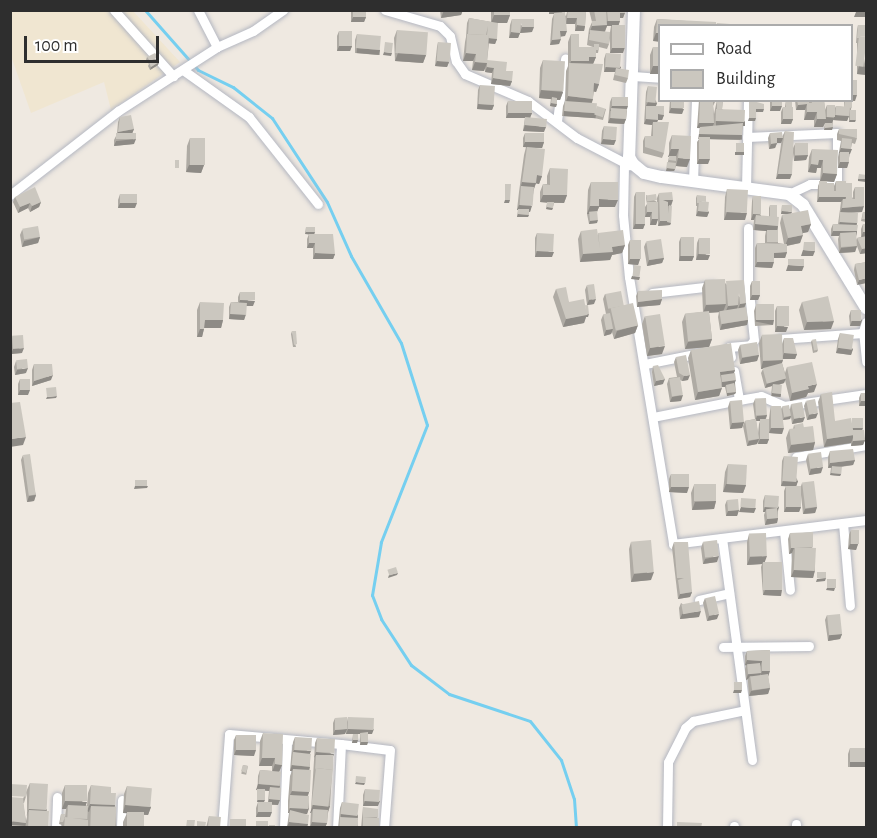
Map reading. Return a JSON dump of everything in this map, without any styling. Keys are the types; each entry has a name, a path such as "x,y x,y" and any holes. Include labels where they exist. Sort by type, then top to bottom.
{"main road":[{"path":"634,10 629,165 644,173 789,194 803,205 848,284 867,308"}],"street":[{"path":"114,10 173,76"},
{"path":"198,10 217,47"},
{"path":"10,195 118,111 217,47 254,31 283,10"},
{"path":"385,10 440,26 450,36 456,61 465,75 528,101 577,138 629,165 623,215 633,296 673,544 867,520"},
{"path":"557,121 565,59"},
{"path":"183,70 249,117 318,204"},
{"path":"633,76 658,78"},
{"path":"693,181 696,102"},
{"path":"746,188 748,102"},
{"path":"747,137 837,134 837,184 810,184 789,194"},
{"path":"718,350 750,345 754,340 748,282 748,228"},
{"path":"736,283 748,282"},
{"path":"633,296 725,285"},
{"path":"867,322 863,333 867,362"},
{"path":"754,340 863,333"},
{"path":"729,347 739,400"},
{"path":"645,364 707,352"},
{"path":"654,417 761,396 784,406 867,394"},
{"path":"796,457 867,445"},
{"path":"843,523 850,606"},
{"path":"784,531 790,590"},
{"path":"722,538 752,760"},
{"path":"699,600 729,593"},
{"path":"723,647 809,646"},
{"path":"667,828 668,762 685,728 693,721 745,710"},
{"path":"222,828 229,734 390,750 384,828"},
{"path":"284,828 287,740"},
{"path":"337,828 341,744"},
{"path":"56,828 57,797"},
{"path":"121,828 122,800"}],"shaded area":[{"path":"132,10 180,62 111,110 104,82 31,113 11,56 11,11"}],"building":[{"path":"353,10 366,10 366,17 353,17"},
{"path":"494,10 510,10 510,15 494,15"},
{"path":"568,10 586,11 585,26 577,25 577,18 567,18"},
{"path":"594,10 606,10 607,25 592,26 592,21 596,21"},
{"path":"607,10 625,10 625,13 620,13 620,21 608,21"},
{"path":"565,12 567,31 560,31 561,39 552,40 554,13"},
{"path":"469,18 498,23 497,39 489,38 488,26 486,35 468,34"},
{"path":"512,19 534,19 534,27 522,27 521,23 520,33 511,32"},
{"path":"657,19 716,22 716,24 658,24 658,33 656,33"},
{"path":"612,25 625,25 625,48 612,48"},
{"path":"858,25 867,25 867,37 857,38"},
{"path":"397,30 428,32 426,55 395,53"},
{"path":"590,30 610,32 609,44 589,40"},
{"path":"339,31 352,31 352,46 339,46"},
{"path":"357,34 381,36 380,50 356,48"},
{"path":"467,34 489,35 487,63 475,62 476,54 466,53"},
{"path":"571,34 579,34 579,47 596,47 596,57 589,57 589,61 571,61"},
{"path":"859,36 866,37 863,67 855,66"},
{"path":"385,42 393,43 392,53 384,52"},
{"path":"438,42 451,43 450,62 437,61"},
{"path":"594,44 599,44 599,50 596,50"},
{"path":"653,47 658,47 658,66 653,66"},
{"path":"155,53 158,57 150,61 147,57"},
{"path":"606,53 621,54 620,68 605,67"},
{"path":"157,59 159,62 151,67 149,63"},
{"path":"487,60 507,62 506,71 513,71 512,81 493,78 494,68 487,67"},
{"path":"543,60 565,61 563,91 541,90"},
{"path":"569,63 603,64 599,84 594,83 593,99 568,96"},
{"path":"616,68 629,70 628,78 615,75"},
{"path":"853,80 857,80 857,95 853,95"},
{"path":"480,85 495,86 494,105 479,104"},
{"path":"648,86 657,87 655,103 646,102"},
{"path":"552,97 557,98 557,104 551,103"},
{"path":"612,97 628,97 628,106 612,106"},
{"path":"508,101 532,101 532,113 508,113"},
{"path":"565,101 597,103 596,113 564,111"},
{"path":"671,102 684,102 684,108 671,108"},
{"path":"700,102 713,102 714,123 699,123"},
{"path":"717,102 723,102 722,109 717,109"},
{"path":"749,102 764,104 764,109 756,109 756,118 749,118"},
{"path":"772,102 782,102 782,106 772,106"},
{"path":"786,102 792,102 792,107 786,107"},
{"path":"797,102 809,102 807,104 798,105"},
{"path":"824,102 826,119 817,119 817,112 807,112 807,103"},
{"path":"845,102 852,102 852,108 844,107"},
{"path":"827,105 835,105 835,117 827,117"},
{"path":"597,106 606,109 603,117 594,115"},
{"path":"646,106 664,106 664,115 658,114 658,120 646,119"},
{"path":"836,106 850,107 849,116 835,115"},
{"path":"783,107 793,107 793,119 783,119"},
{"path":"611,108 627,109 626,119 610,118"},
{"path":"716,109 745,110 745,122 716,121"},
{"path":"850,110 856,110 856,120 850,120"},
{"path":"131,115 134,129 118,132 120,117"},
{"path":"525,117 547,119 546,127 524,125"},
{"path":"653,122 669,122 664,153 645,147 645,136 653,136"},
{"path":"743,123 742,135 699,134 700,127"},
{"path":"825,123 832,123 833,127 825,128"},
{"path":"604,126 617,127 616,140 603,139"},
{"path":"839,129 857,129 857,138 839,134"},
{"path":"785,131 794,132 792,174 778,174"},
{"path":"782,132 783,138 777,138 777,143 771,144 770,133"},
{"path":"116,133 136,133 136,139 116,139"},
{"path":"525,133 544,133 544,142 525,142"},
{"path":"672,135 691,136 690,159 678,158 679,149 671,149"},
{"path":"699,137 710,137 710,159 699,159"},
{"path":"190,138 205,138 205,165 190,165"},
{"path":"842,138 852,139 851,149 841,148"},
{"path":"736,143 744,143 744,152 736,152"},
{"path":"795,143 808,143 808,155 795,155"},
{"path":"527,147 545,149 542,176 537,175 536,183 522,182"},
{"path":"812,149 838,150 837,174 823,173 823,160 819,160 818,165 811,164"},
{"path":"840,152 849,152 849,162 840,162"},
{"path":"669,156 676,156 676,161 669,160"},
{"path":"175,160 179,160 179,168 175,168"},
{"path":"667,162 676,163 675,169 666,168"},
{"path":"550,168 568,169 567,195 543,195 543,184 550,185"},
{"path":"859,174 867,175 867,179 858,179"},
{"path":"819,181 827,181 827,191 836,191 836,181 846,181 846,197 819,197"},
{"path":"591,182 618,182 618,200 599,199 599,206 590,206"},
{"path":"827,183 834,183 834,191 827,191"},
{"path":"846,183 852,183 852,199 846,199"},
{"path":"505,184 511,184 510,200 505,200"},
{"path":"521,186 534,187 533,206 520,205"},
{"path":"35,187 41,202 32,206 30,203 20,207 15,197"},
{"path":"855,187 864,187 864,206 842,208 843,199 855,199"},
{"path":"727,189 748,190 747,213 726,212"},
{"path":"636,192 645,192 645,224 636,224"},
{"path":"672,192 673,200 663,200 668,202 668,221 660,221 659,193"},
{"path":"120,194 137,194 137,203 120,203"},
{"path":"656,194 657,200 647,201 646,196"},
{"path":"697,195 706,196 706,202 697,203"},
{"path":"753,196 761,196 761,214 753,214"},
{"path":"699,201 709,202 708,212 698,211"},
{"path":"547,202 554,202 553,208 547,207"},
{"path":"647,202 658,202 658,219 652,219 652,212 647,212"},
{"path":"669,205 672,206 671,223 667,222"},
{"path":"770,205 777,205 777,217 770,217"},
{"path":"782,205 792,205 792,212 782,211"},
{"path":"518,209 529,209 529,215 518,214"},
{"path":"808,210 811,224 801,226 803,235 788,238 782,215"},
{"path":"597,211 598,220 590,221 589,212"},
{"path":"840,212 858,213 857,223 839,222"},
{"path":"863,212 867,213 867,219 862,219"},
{"path":"756,215 779,217 778,226 755,224"},
{"path":"833,224 858,225 857,231 833,231"},
{"path":"863,224 866,224 866,232 863,232"},
{"path":"38,226 40,237 24,240 22,229"},
{"path":"306,227 315,227 315,232 306,232"},
{"path":"597,229 600,249 598,233 623,230 625,245 612,247 613,252 583,254 581,231"},
{"path":"767,230 778,230 778,242 767,242"},
{"path":"856,232 857,246 841,247 840,233"},
{"path":"537,233 554,234 553,252 536,251"},
{"path":"309,234 333,234 335,254 315,253 315,243 309,243"},
{"path":"867,236 867,248 862,249 857,238"},
{"path":"681,237 694,237 694,256 681,256"},
{"path":"699,238 710,238 710,254 699,254"},
{"path":"661,239 664,258 649,260 646,241"},
{"path":"630,240 641,240 641,259 630,259"},
{"path":"804,242 815,242 815,251 803,250"},
{"path":"757,243 787,244 787,252 774,253 774,262 757,262"},
{"path":"788,259 804,259 804,266 788,265"},
{"path":"867,262 867,278 859,280 855,264"},
{"path":"634,265 641,266 639,277 632,276"},
{"path":"725,279 726,304 706,305 705,280"},
{"path":"744,280 746,303 740,304 739,293 738,305 728,306 726,281"},
{"path":"752,281 760,281 760,295 752,295"},
{"path":"594,284 596,299 589,300 587,285"},
{"path":"566,287 569,302 584,299 587,315 566,319 556,289"},
{"path":"662,290 662,299 638,302 638,291"},
{"path":"621,291 624,306 608,309 605,294"},
{"path":"240,292 255,292 255,300 240,300"},
{"path":"828,296 834,321 807,322 802,302"},
{"path":"200,302 224,303 223,320 205,320 204,329 200,329"},
{"path":"231,302 247,303 246,315 230,314"},
{"path":"633,303 638,325 616,331 611,308"},
{"path":"756,304 774,304 774,320 756,320"},
{"path":"585,305 588,305 589,314 586,314"},
{"path":"777,306 789,306 789,326 777,326"},
{"path":"746,307 748,320 721,324 719,311"},
{"path":"851,310 861,310 861,321 851,321"},
{"path":"709,311 712,339 688,341 685,314"},
{"path":"610,313 613,329 606,330 603,314"},
{"path":"660,314 665,346 650,348 645,316"},
{"path":"292,331 296,331 297,344 294,345"},
{"path":"840,333 854,335 852,350 838,348"},
{"path":"782,334 783,360 763,361 762,335"},
{"path":"23,335 24,348 13,349 12,336"},
{"path":"784,338 793,338 797,354 784,353"},
{"path":"816,339 818,350 814,351 812,340"},
{"path":"757,342 759,355 742,357 740,345"},
{"path":"731,343 735,370 720,372 722,388 698,392 691,350"},
{"path":"686,355 690,375 684,376 679,373 676,357"},
{"path":"27,359 28,368 17,369 16,360"},
{"path":"812,362 817,384 808,386 809,389 792,393 787,367"},
{"path":"782,363 786,378 767,384 763,368"},
{"path":"34,364 52,364 53,375 34,381"},
{"path":"658,365 665,379 656,381 653,366"},
{"path":"735,373 736,380 722,382 721,375"},
{"path":"680,377 683,395 672,396 669,379"},
{"path":"20,379 30,379 30,390 20,390"},
{"path":"734,383 736,392 727,393 726,385"},
{"path":"773,384 782,385 781,394 772,393"},
{"path":"56,387 57,396 47,397 46,388"},
{"path":"832,392 835,421 851,418 854,435 827,439 821,394"},
{"path":"861,393 866,393 866,401 861,401"},
{"path":"766,398 767,415 756,416 755,399"},
{"path":"815,399 818,413 809,415 806,401"},
{"path":"742,400 744,422 732,423 730,401"},
{"path":"20,402 26,437 10,439 10,403"},
{"path":"802,402 805,417 794,419 791,404"},
{"path":"789,405 791,416 784,417 782,406"},
{"path":"771,406 781,406 784,428 771,428"},
{"path":"852,418 863,418 863,428 852,428"},
{"path":"756,419 759,439 748,440 745,421"},
{"path":"760,419 769,419 769,439 760,439"},
{"path":"803,423 804,428 795,429 794,425"},
{"path":"813,426 815,442 791,445 789,429"},
{"path":"853,430 864,430 865,440 853,441"},
{"path":"853,449 855,460 830,463 830,451"},
{"path":"821,452 823,467 810,469 808,454"},
{"path":"30,454 36,495 29,496 23,455"},
{"path":"784,456 798,457 796,482 782,481"},
{"path":"728,464 747,465 746,485 727,484"},
{"path":"832,466 842,467 841,474 831,473"},
{"path":"671,474 689,474 689,487 671,487"},
{"path":"135,480 147,480 147,486 135,486"},
{"path":"814,481 817,507 805,508 802,482"},
{"path":"694,484 716,484 716,501 694,501"},
{"path":"786,486 801,486 801,507 786,507"},
{"path":"765,495 779,496 778,508 764,507"},
{"path":"741,498 756,499 755,508 740,507"},
{"path":"738,499 739,510 728,511 727,500"},
{"path":"777,508 778,518 767,519 766,509"},
{"path":"851,530 859,530 859,544 851,544"},
{"path":"813,532 813,547 791,548 790,533"},
{"path":"766,533 767,556 750,557 749,534"},
{"path":"651,540 654,572 634,574 631,542"},
{"path":"717,540 719,556 705,558 703,542"},
{"path":"674,542 688,542 692,592 680,594 678,580 684,578 677,578"},
{"path":"795,547 816,548 815,571 794,570"},
{"path":"763,562 782,562 782,590 763,590"},
{"path":"396,567 398,573 389,575 387,570"},
{"path":"817,572 826,572 826,578 817,578"},
{"path":"827,579 836,579 836,588 827,588"},
{"path":"715,596 719,614 709,616 705,598"},
{"path":"699,601 701,611 683,614 681,604"},
{"path":"840,614 842,634 829,635 827,615"},
{"path":"770,650 770,671 762,671 762,661 747,660 747,651"},
{"path":"760,663 761,673 748,674 747,664"},
{"path":"768,674 770,688 752,690 750,677"},
{"path":"734,682 742,682 742,690 734,690"},
{"path":"347,717 347,729 335,730 335,718"},
{"path":"348,717 374,718 374,730 348,729"},
{"path":"368,732 368,742 361,742 360,733"},
{"path":"263,733 283,734 282,765 275,764 275,758 262,758"},
{"path":"353,734 358,734 358,740 353,740"},
{"path":"236,735 256,735 256,750 236,750"},
{"path":"295,737 312,738 311,751 294,750"},
{"path":"317,738 335,739 334,753 316,752"},
{"path":"850,748 866,748 866,762 850,762"},
{"path":"293,752 311,754 310,767 292,765"},
{"path":"316,755 333,755 333,770 316,768 315,770"},
{"path":"243,765 248,766 246,773 241,771"},
{"path":"316,768 333,770 328,807 311,805"},
{"path":"293,769 311,770 310,792 292,791"},
{"path":"260,770 281,772 280,786 259,784"},
{"path":"356,776 366,777 365,783 355,782"},
{"path":"30,783 48,784 47,810 29,809"},
{"path":"10,784 27,785 26,797 10,796"},
{"path":"65,785 87,785 87,801 65,801"},
{"path":"91,785 111,787 111,793 116,793 115,805 90,804"},
{"path":"127,786 152,788 150,807 125,805"},
{"path":"270,787 281,788 280,800 269,799"},
{"path":"257,789 265,789 265,800 257,800"},
{"path":"365,789 380,790 379,802 364,801"},
{"path":"290,795 309,796 308,809 289,808"},
{"path":"10,797 23,798 26,823 10,821"},
{"path":"258,802 272,802 272,812 258,812"},
{"path":"342,802 359,804 357,816 341,814"},
{"path":"68,805 88,806 87,819 67,818"},
{"path":"91,806 116,807 115,828 90,828"},
{"path":"363,807 378,809 378,817 363,818"},
{"path":"313,809 328,810 327,823 312,822"},
{"path":"29,810 49,811 48,828 28,828"},
{"path":"290,810 309,815 308,824 289,822"},
{"path":"127,812 144,812 144,828 127,828"},
{"path":"61,814 65,814 63,822 60,822"},
{"path":"209,816 221,817 220,828 208,828"},
{"path":"65,817 88,820 88,828 64,828"},
{"path":"340,817 358,818 357,828 339,828"},
{"path":"363,818 379,818 379,828 363,828"},
{"path":"230,819 246,819 246,828 230,828"},
{"path":"187,820 195,820 194,828 186,828"},
{"path":"197,821 206,822 205,828 197,828"},
{"path":"256,821 268,821 268,828 256,828"},
{"path":"677,822 702,823 701,828 677,828"},
{"path":"10,825 26,826 26,828 10,828"},
{"path":"289,826 308,827 308,828 289,828"}],"waterway":[{"path":"145,10 198,70 233,87 272,118 327,202 351,256 401,343 427,425 381,542 372,595 381,619 411,665 449,694 530,721 561,760 574,799 576,828"}]}
